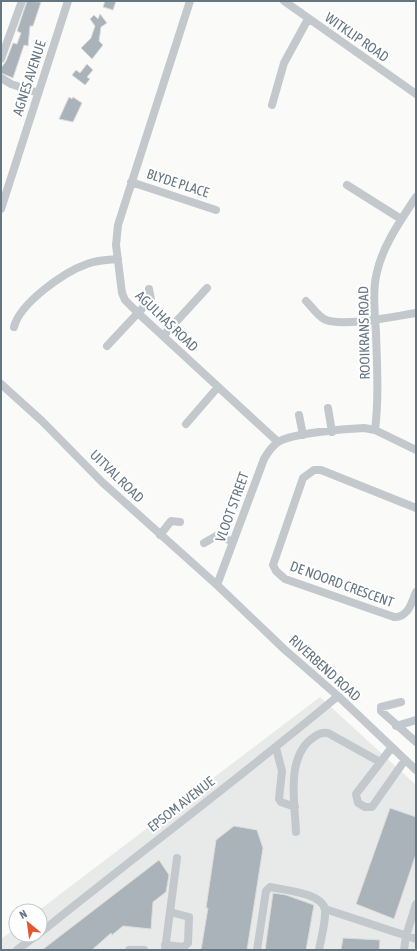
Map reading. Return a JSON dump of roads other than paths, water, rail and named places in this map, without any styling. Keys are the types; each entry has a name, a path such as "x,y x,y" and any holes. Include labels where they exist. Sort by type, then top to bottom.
{"street":[{"path":"1,59 22,1"},
{"name":"AGNES AVENUE","path":"1,209 68,1"},
{"name":"AGULHAS ROAD","path":"190,1 131,182 117,232 118,259 122,293 125,300 138,313 278,442"},
{"name":"WITKLIP ROAD","path":"284,1 416,94"},
{"path":"272,105 284,63 308,19"},
{"path":"1,78 11,84 38,93"},
{"name":"BLYDE PLACE","path":"131,182 216,210"},
{"path":"347,185 401,219"},
{"name":"ROOIKRANS ROAD","path":"375,430 378,408 375,320 377,272 384,253 401,219 416,197"},
{"path":"14,327 18,316 25,308 64,275 89,263 118,259"},
{"path":"163,336 206,288"},
{"path":"107,346 151,299 149,289"},
{"path":"306,301 319,316 332,322 375,320 416,313"},
{"name":"UITVAL ROAD","path":"1,384 160,535 217,585"},
{"path":"186,424 218,387"},
{"path":"328,408 332,432"},
{"path":"299,415 303,435"},
{"path":"278,442 303,435 364,428 375,430 416,450"},
{"name":"VLOOT STREET","path":"217,585 264,459 268,451 278,442"},
{"name":"DE NOORD CRESCENT","path":"416,508 321,470 314,470 303,478 273,565 276,571 285,579 394,617 399,617 408,612 416,592"},
{"path":"160,535 171,521 180,522"},
{"path":"204,542 218,535 233,542"},
{"name":"RIVERBEND ROAD","path":"217,585 284,650 338,696 416,770"},
{"name":"EPSOM AVENUE","path":"48,927 134,857 276,748 338,696"},
{"path":"401,702 381,707 382,713 416,742"},
{"path":"396,726 416,720"},
{"path":"296,832 294,779 298,757 305,744 316,736 325,732 380,762"},
{"path":"392,747 356,794 356,801 365,807 372,806 405,760"},
{"path":"276,748 282,772 279,798 281,802 295,807"},
{"path":"170,912 189,917 188,943 184,947 165,947 177,858"},
{"path":"257,950 267,889 277,889 316,898 325,909 416,939"},
{"path":"404,950 406,936 416,904"},
{"path":"319,950 325,909"},
{"path":"17,950 26,943"},
{"path":"129,950 144,950"}]}
